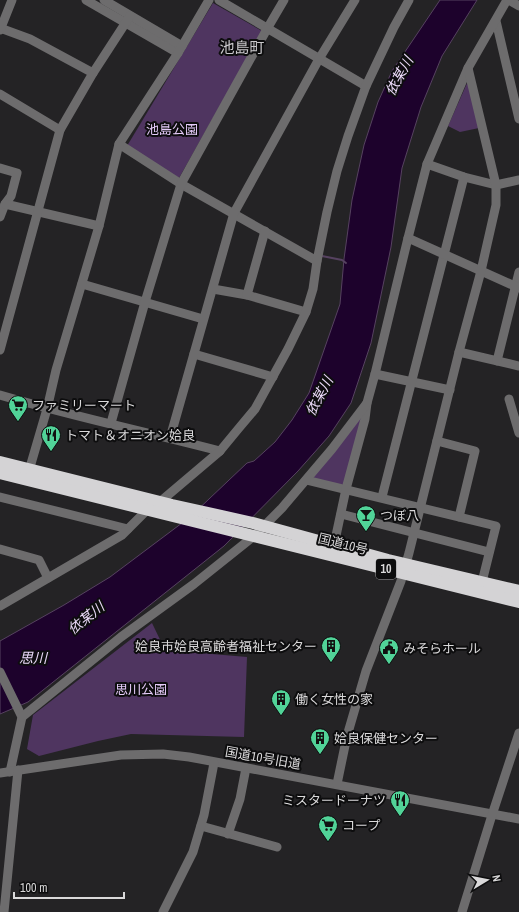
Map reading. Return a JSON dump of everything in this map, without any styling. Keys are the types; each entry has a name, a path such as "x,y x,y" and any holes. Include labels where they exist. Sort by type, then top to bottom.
{"highway":[{"name":"国道10号","path":"0,462 28,474 147,510 167,507 249,535 405,568 482,582 519,591"},
{"name":"国道10号","path":"0,473 28,474 167,507 259,524 334,545 519,602"}],"street":[{"path":"12,0 0,29 30,39 93,73"},
{"path":"86,0 128,19 180,50"},
{"path":"104,0 128,19"},
{"path":"28,474 56,370 99,226 119,144 180,50 209,0"},
{"path":"219,0 366,86"},
{"path":"111,423 145,302 181,184 284,0"},
{"path":"170,438 234,213 319,59 356,0"},
{"path":"167,507 220,451 256,409 306,312 313,289 317,261 337,171 366,86 394,27 409,0"},
{"path":"334,545 346,489 365,419 367,403 427,164 468,68 508,0 519,6"},
{"path":"0,350 60,130 93,73 128,19"},
{"path":"496,21 519,119"},
{"path":"337,784 347,736 366,671 405,568 415,533 496,205 496,185 468,68"},
{"path":"0,94 60,130"},
{"path":"119,144 181,184 317,261"},
{"path":"427,164 464,177 496,185 519,180"},
{"path":"0,168 18,173 11,196 5,204 0,217"},
{"path":"382,498 443,254 464,177"},
{"path":"5,204 99,226"},
{"path":"247,295 265,231"},
{"path":"408,238 517,287"},
{"path":"497,361 517,287 519,272"},
{"path":"82,284 203,319"},
{"path":"212,289 247,295 306,312"},
{"path":"459,352 519,366"},
{"path":"194,354 273,377"},
{"path":"375,374 450,390"},
{"path":"0,394 47,408 220,451"},
{"path":"510,399 519,433"},
{"path":"21,715 121,637 194,584 249,535 306,480 367,403"},
{"path":"437,441 475,451 458,517"},
{"path":"306,480 496,526 482,582"},
{"path":"0,497 128,529"},
{"path":"0,606 122,535 147,510"},
{"path":"341,514 489,552"},
{"path":"0,549 39,560 48,578"},
{"path":"0,672 21,715 14,771 7,911"},
{"path":"462,912 519,733"},
{"name":"国道10号旧道","path":"0,773 121,756 163,754 189,757 337,784 519,819"},
{"path":"163,912 193,852 201,826 214,762"},
{"path":"228,834 240,799 246,768"},
{"path":"201,826 277,847"}],"green space":[{"name":"池島公園","path":"213,3 262,31 179,178 127,146"},
{"path":"468,81 479,128 460,132 448,126"},
{"path":"360,418 363,419 345,483 342,485 315,479 312,476"},
{"name":"思川公園","path":"152,623 165,650 247,657 244,737 131,734 39,756 27,749 33,715"}],"water":[{"name":"思川","path":"440,0 477,0 442,56 421,107 402,168 391,247 371,343 351,403 329,436 298,471 224,546 28,702 0,714 0,641 110,577 190,517 247,463 254,461 275,442 292,420 309,393 340,304 352,200 364,145 378,102 392,71"}],"waterway":[{"path":"322,256 342,260 346,263"}],"place":[{"name":"ファミリーマート","path":"18,422"},
{"name":"トマト＆オニオン姶良","path":"51,452"},
{"name":"つぼ八","path":"366,532"},
{"name":"姶良市姶良高齢者福祉センター","path":"331,663"},
{"name":"みそらホール","path":"389,665"},
{"name":"働く女性の家","path":"281,716"},
{"name":"姶良保健センター","path":"320,755"},
{"name":"ミスタードーナツ","path":"400,817"},
{"name":"コープ","path":"328,842"}],"district":[{"name":"池島町","path":"242,47"}],"water label":[{"name":"依某川","path":"399,76"},
{"name":"依某川","path":"319,396"},
{"name":"依某川","path":"86,618"}]}
